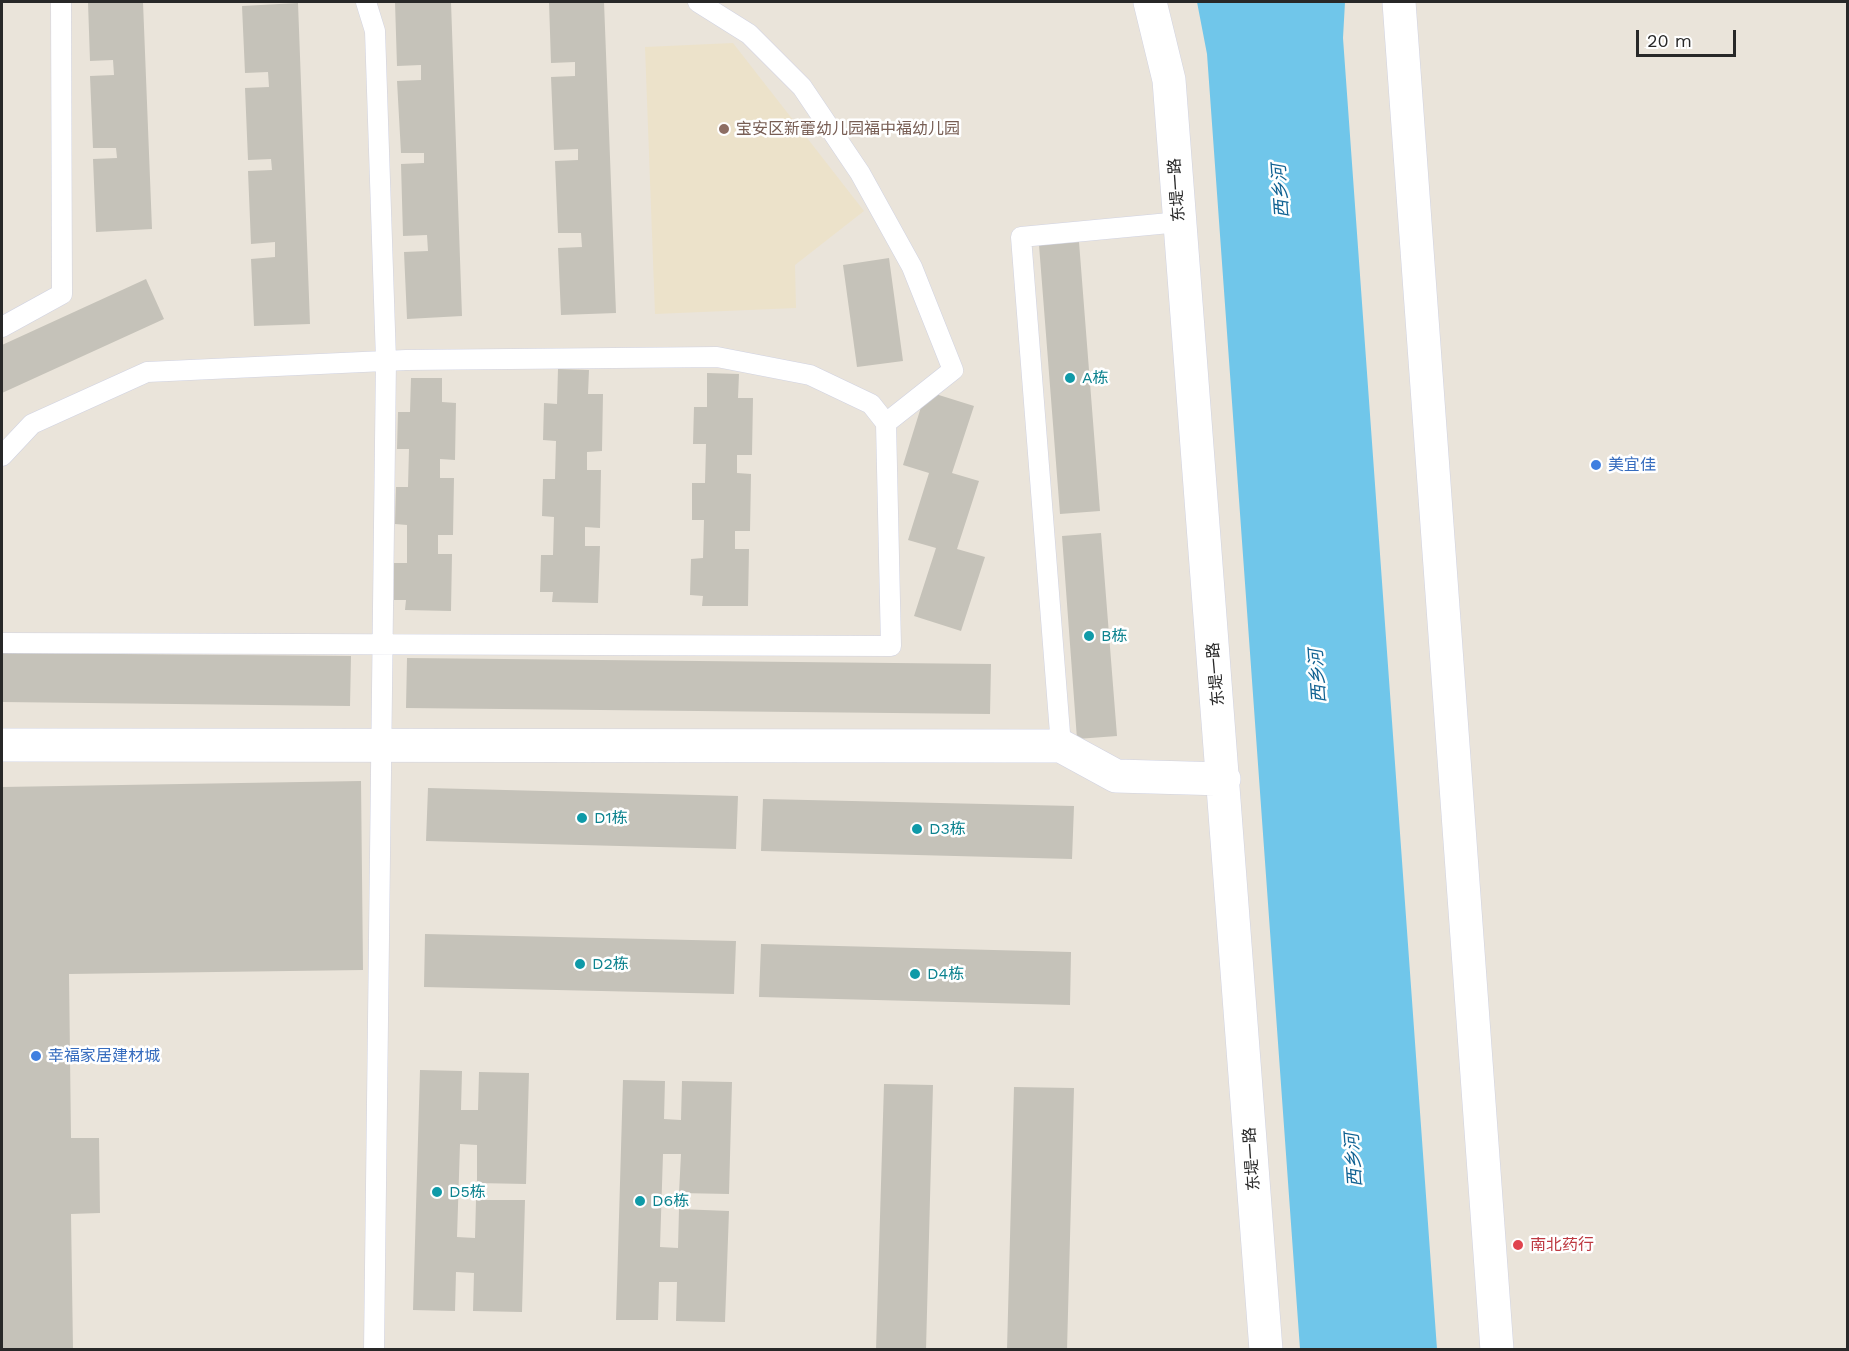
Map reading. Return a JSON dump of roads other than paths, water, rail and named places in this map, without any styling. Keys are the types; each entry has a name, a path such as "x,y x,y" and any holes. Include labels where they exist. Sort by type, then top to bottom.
{"street":[{"name":"东堤一路","path":"1150,2 1169,80 1266,1350"},
{"path":"1399,2 1497,1350"},
{"path":"2,745 1060,746 1116,776 1224,779"}],"lane":[{"path":"2,327 62,294 61,2"},
{"path":"366,2 375,31 386,360 380,644 374,1350"},
{"path":"698,2 749,34 802,87 860,173 912,267 953,370 886,423"},
{"path":"1060,746 1021,237 1180,222"},
{"path":"2,456 32,424 147,372 386,360 717,357 810,375 871,404 886,423 891,646 2,643"}],"water":[{"name":"西乡河","path":"1197,2 1345,2 1343,38 1437,1349 1300,1349 1207,54"}],"place":[{"name":"宝安区新蕾幼儿园福中福幼儿园","path":"724,129"},
{"name":"A栋","path":"1070,378"},
{"name":"美宜佳","path":"1596,465"},
{"name":"B栋","path":"1089,636"},
{"name":"D1栋","path":"582,818"},
{"name":"D3栋","path":"917,829"},
{"name":"D2栋","path":"580,964"},
{"name":"D4栋","path":"915,974"},
{"name":"幸福家居建材城","path":"36,1056"},
{"name":"D5栋","path":"437,1192"},
{"name":"D6栋","path":"640,1201"},
{"name":"南北药行","path":"1518,1245"}]}
